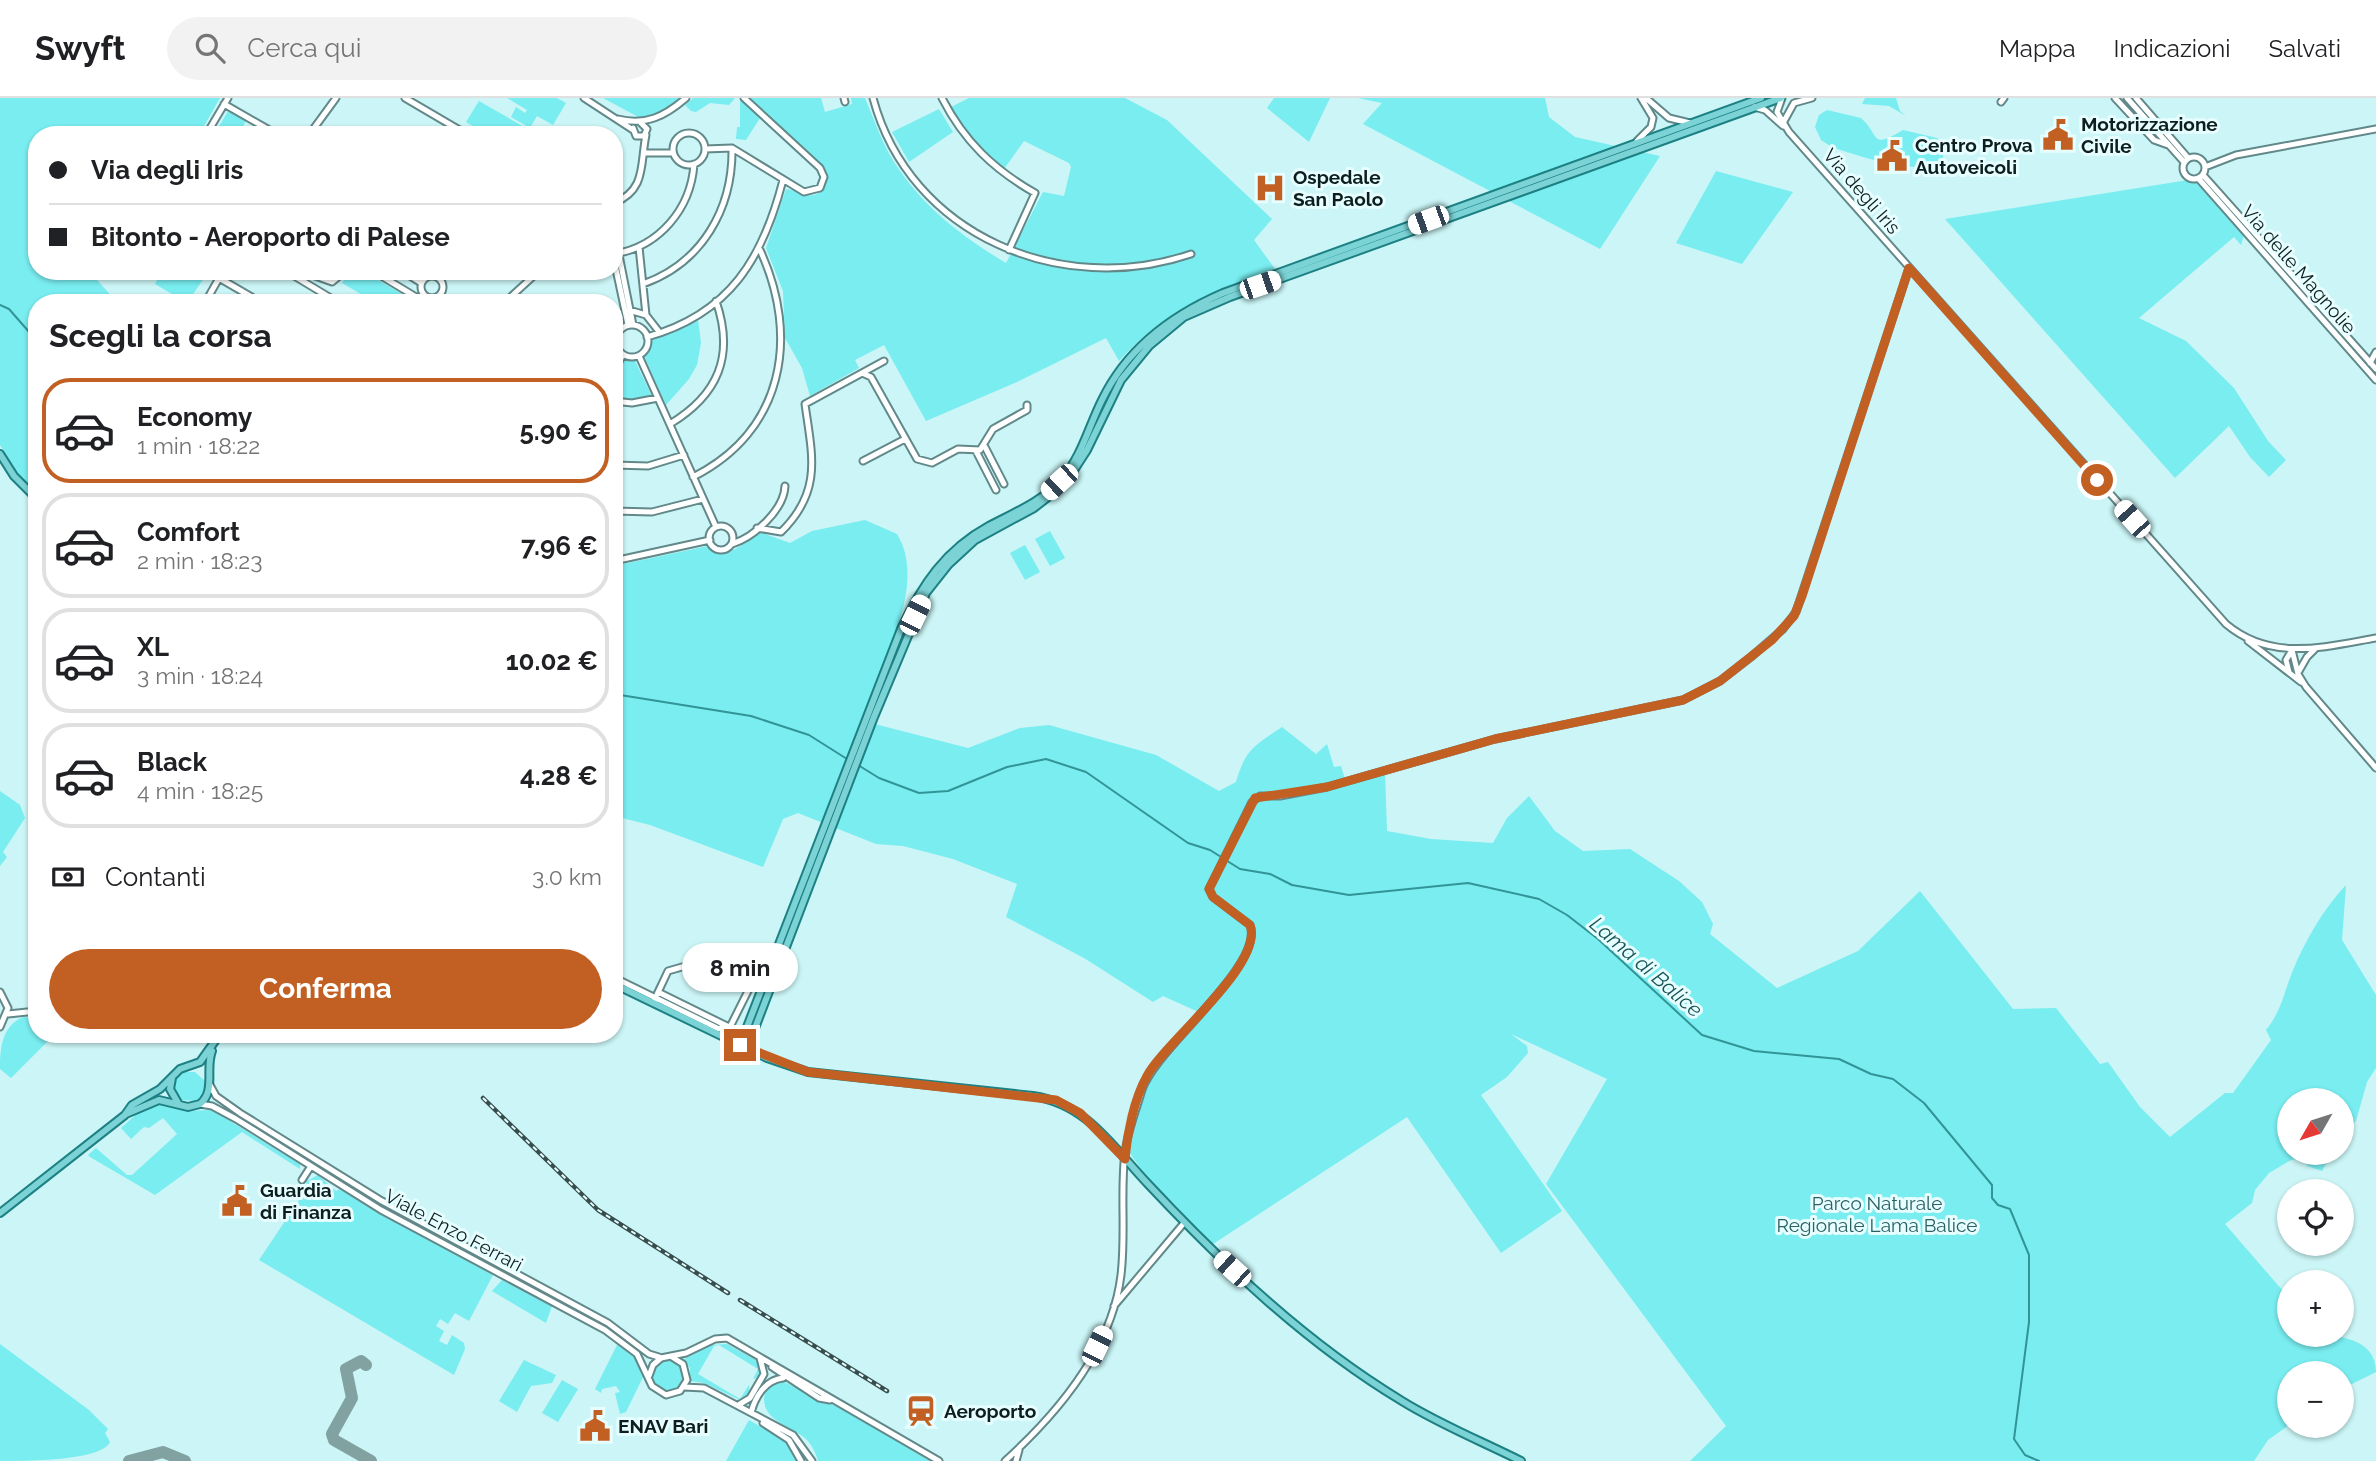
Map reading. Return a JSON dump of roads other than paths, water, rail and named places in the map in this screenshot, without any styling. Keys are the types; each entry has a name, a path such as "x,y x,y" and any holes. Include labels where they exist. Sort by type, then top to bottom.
{"main road":[{"path":"747,1049 901,629 931,575 963,542 1030,505 1059,482 1082,449 1115,377 1144,341 1171,320 1223,293 1761,98"},
{"path":"871,715 915,615 938,577 975,540 1034,508 1065,484 1087,450 1121,380 1169,327 1206,307 1260,285 1782,98"},
{"path":"0,454 14,476 28,490"},
{"path":"740,1045 833,816"},
{"path":"623,987 655,998 747,1049 808,1072 1056,1100 1080,1113 1184,1223 1293,1324 1402,1402 1521,1461"},
{"path":"124,1115 132,1105 160,1089 180,1069 204,1058 214,1043"},
{"path":"0,1213 124,1115 152,1101 188,1107 200,1104 207,1097 210,1055 216,1043"},
{"path":"190,1066 202,1071 209,1082"},
{"path":"173,1076 171,1094 180,1104"}],"street":[{"path":"316,126 336,98"},
{"path":"405,98 453,126"},
{"path":"584,98 618,119 638,137 647,133 662,115"},
{"path":"618,119 639,123 662,115 687,98"},
{"path":"705,149 732,148 783,180 810,193 820,188 824,177 820,168 744,98"},
{"path":"873,98 894,147 921,186 961,222 1009,250 1054,264 1106,270 1156,264 1191,254"},
{"path":"942,98 966,139 983,157 1035,192 1009,250"},
{"path":"1643,98 1669,118 1690,123"},
{"path":"1623,149 1643,137 1651,128 1651,111 1643,98"},
{"path":"1742,104 1747,98"},
{"path":"1782,98 1777,106 1789,132"},
{"path":"1783,123 1794,103 1812,98"},
{"path":"2115,98 2154,140 2168,145"},
{"path":"2127,98 2168,145 2186,160 2215,161 2376,129"},
{"path":"2136,98 2186,160"},
{"path":"211,126 226,101 264,126"},
{"path":"1751,107 1765,110 1789,132"},
{"path":"633,130 639,123"},
{"path":"623,198 638,184 644,169 647,133 639,123"},
{"name":"Via degli Iris","path":"1789,132 2212,609 2236,632 2265,645 2292,650 2316,649 2376,638"},
{"path":"685,134 699,136 705,149 701,160 694,164 681,163 673,152 674,143 685,134"},
{"path":"643,284 683,263 709,235 728,191 732,148"},
{"path":"644,153 673,152"},
{"name":"Via delle Magnolie","path":"2186,160 2186,176 2200,176 2372,367 2376,380"},
{"path":"2202,160 2205,167"},
{"path":"2200,176 2205,167 2215,161"},
{"path":"623,252 639,247 662,232 680,211 690,192 694,164"},
{"path":"647,337 686,321 716,301 742,276 760,250 772,225 783,180"},
{"path":"639,247 646,315 660,333"},
{"path":"693,477 722,460 748,433 763,412 776,381 782,351 781,324 775,291 760,250"},
{"path":"1114,1306 1121,1272 1125,1159 1147,1076 1229,979 1252,939 1248,923 1211,895 1211,882 1252,802 1260,796 1280,796 1327,787 1495,739 1683,700 1720,681 1764,647 1789,623 1796,612 1909,268"},
{"path":"222,280 247,294"},
{"path":"301,280 324,294"},
{"path":"386,280 406,294"},
{"path":"416,280 421,283 423,294"},
{"path":"421,283 424,280"},
{"path":"513,294 529,280"},
{"path":"623,280 631,325"},
{"path":"623,294 631,325"},
{"path":"670,424 705,397 716,379 725,336 716,301"},
{"path":"629,310 646,315"},
{"path":"623,329 631,325 642,329 647,337 646,349 639,356 623,355"},
{"path":"2372,367 2376,352"},
{"path":"639,356 716,527 710,540"},
{"path":"757,528 780,533 797,515 806,496 814,459 805,404 884,361"},
{"path":"861,373 871,377 917,459 923,462 932,463 958,449 976,450 985,447 993,429 1027,410 1027,405"},
{"path":"623,402 658,398"},
{"path":"863,461 905,439"},
{"path":"985,447 1004,484"},
{"path":"976,450 996,490"},
{"path":"623,466 648,466 684,455"},
{"path":"710,540 714,547 722,550 757,528 780,505 785,486"},
{"path":"623,511 652,512 704,499"},
{"path":"716,527 725,526 731,530 732,544"},
{"path":"623,559 710,540"},
{"path":"2236,632 2306,687"},
{"path":"2298,674 2307,657 2316,649"},
{"path":"2290,674 2286,660 2292,650"},
{"path":"2292,650 2298,674 2306,687 2376,768"},
{"path":"623,982 655,998 719,1029 723,1029 725,1025 730,1027 751,985 703,961 668,971 655,998"},
{"path":"0,992 8,1008 8,1014 0,1027"},
{"path":"8,1014 28,1012"},
{"name":"Viale Enzo Ferrari","path":"209,1082 216,1096 240,1113 382,1201 608,1323 649,1354 662,1358"},
{"name":"Viale Enzo Ferrari","path":"200,1104 212,1106 236,1119 381,1210 605,1330 637,1354 654,1389 663,1394 673,1394 684,1387"},
{"path":"302,1180 311,1166"},
{"path":"1005,1461 1047,1422 1076,1381 1114,1306 1184,1223"},
{"path":"649,1376 653,1365 662,1358 672,1357 722,1338 734,1340 819,1398 836,1402"},
{"path":"672,1357 686,1368 684,1387 704,1388 782,1435 796,1446 801,1461"},
{"path":"760,1358 939,1461"},
{"path":"737,1404 750,1398 764,1374 760,1358"},
{"path":"772,1367 836,1402"},
{"path":"752,1412 767,1384 786,1378"},
{"path":"725,1399 800,1441 812,1461"},
{"path":"1016,1461 1019,1450"}],"waterway":[{"name":"Lama di Balice","path":"0,305 9,309 28,331"},
{"name":"Lama di Balice","path":"623,695 751,716 809,735 847,759"},
{"name":"Lama di Balice","path":"858,765 879,778 919,793 948,791 1007,767 1046,759 1086,772 1188,843 1210,850 1240,869 1270,874 1292,885 1349,895 1468,883 1539,899 1567,915 1598,939 1702,1035 1754,1051 1839,1059 1871,1074 1893,1079 1924,1103 1992,1185 1992,1198 1998,1205 2010,1209 2029,1255 2029,1322 2014,1439 2025,1455 2039,1461"}],"railway":[{"path":"483,1098 598,1210 728,1293"},
{"path":"740,1300 887,1391"}],"place":[{"name":"Motorizzazione Civile","path":"2058,135"},
{"name":"Centro Prova Autoveicoli","path":"1892,156"},
{"name":"Ospedale San Paolo","path":"1270,188"},
{"name":"Guardia di Finanza","path":"237,1201"},
{"name":"Aeroporto","path":"921,1411"},
{"name":"ENAV Bari","path":"595,1426"}],"park label":[{"name":"Parco Naturale Regionale Lama Balice","path":"1877,1214"}]}
